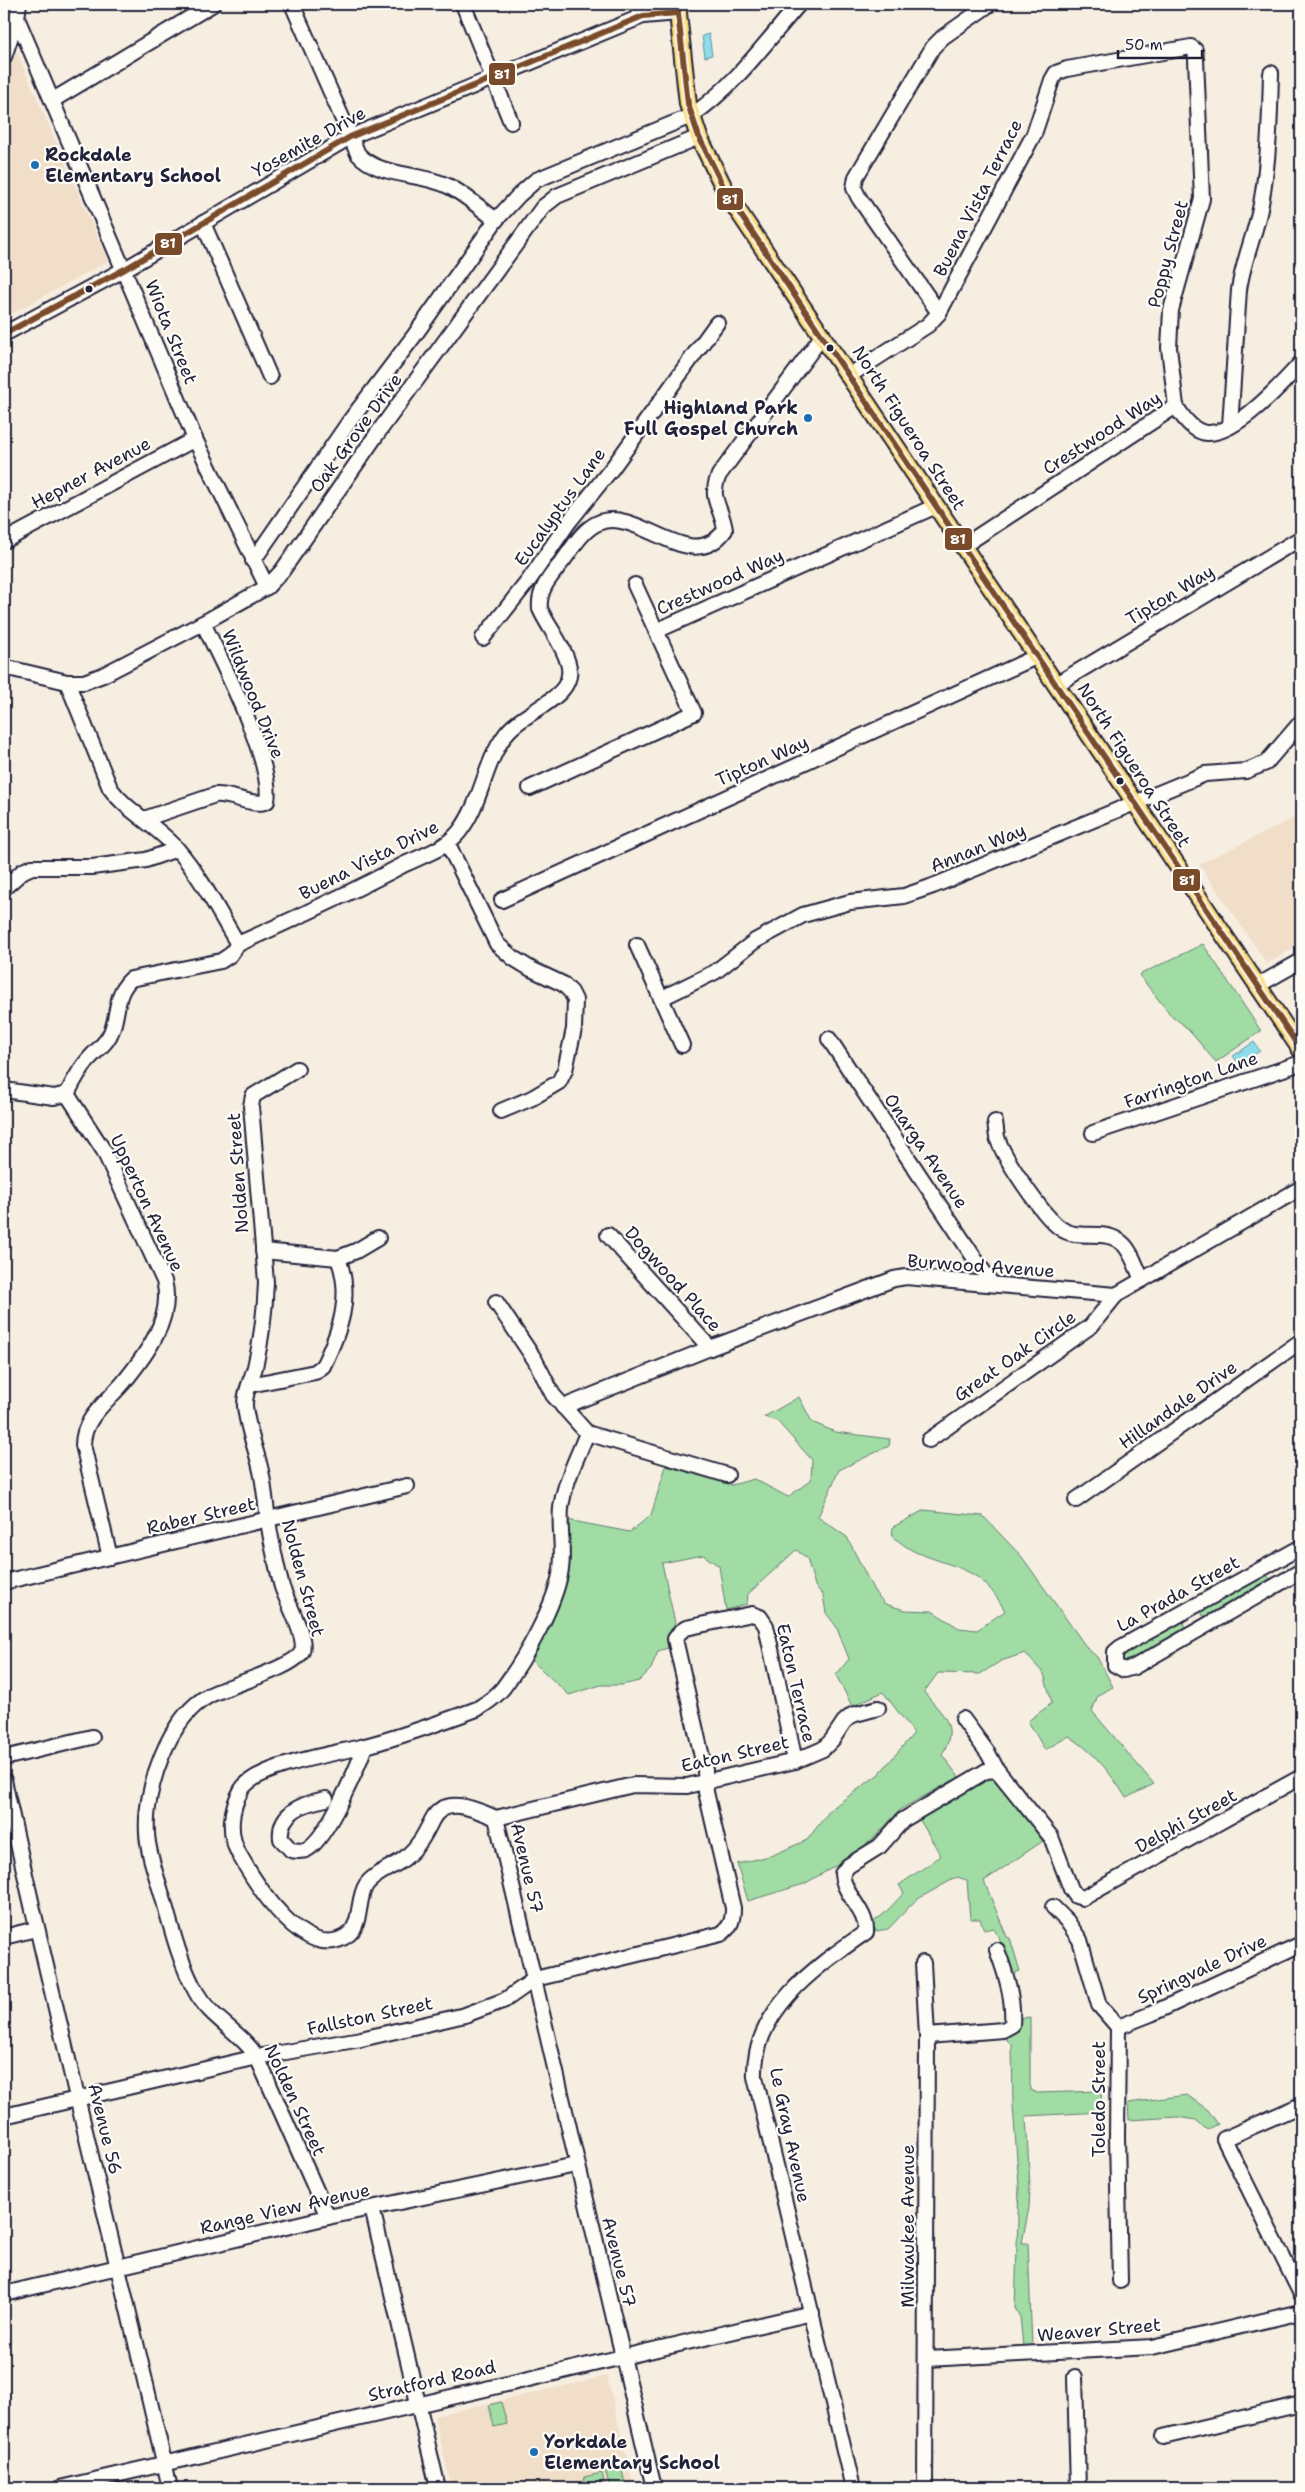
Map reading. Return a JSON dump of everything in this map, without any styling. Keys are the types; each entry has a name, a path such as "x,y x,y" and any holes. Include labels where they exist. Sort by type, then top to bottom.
{"main road":[{"name":"North Figueroa Street","path":"679,8 684,79 691,116 698,137 738,212 850,375 1301,1050"}],"street":[{"path":"53,100 213,4"},
{"path":"292,4 350,137 358,154 365,163 385,170 423,176 450,186 496,220"},
{"path":"463,4 511,122"},
{"name":"Oak Grove Drive","path":"253,561 349,422 414,336 496,220 519,194 536,180 691,116 714,100 733,82 800,4"},
{"path":"939,313 854,188 856,176 933,47 943,37 990,4"},
{"name":"Yosemite Drive","path":"4,334 125,269 350,137 494,77 640,10 679,8"},
{"path":"4,57 18,11"},
{"name":"Wiota Street","path":"18,11 53,100 195,439 267,587"},
{"name":"Buena Vista Terrace","path":"850,375 928,325 939,313 1034,134 1052,80 1056,74 1067,69 1191,48 1194,50"},
{"name":"Poppy Street","path":"1176,406 1169,348 1171,310 1202,199 1194,50"},
{"path":"1230,426 1238,290 1241,270 1261,207 1271,73"},
{"name":"Oak Grove Drive","path":"4,667 67,682 84,682 103,675 267,587 282,570 377,434 542,207 557,196 698,137"},
{"path":"203,223 270,377"},
{"name":"Eucalyptus Lane","path":"483,638 529,580 568,523 613,467 717,323"},
{"path":"529,580 543,588 586,530 598,523 611,519 623,521 687,546 699,547 720,537 725,530 724,521 714,498 714,492 720,474 823,335"},
{"name":"Crestwood Way","path":"963,546 1176,406 1183,418 1194,428 1206,433 1218,432 1248,415 1301,363"},
{"name":"Hepner Avenue","path":"4,541 195,439"},
{"name":"Crestwood Way","path":"656,632 936,506"},
{"name":"Tipton Way","path":"1057,684 1301,538"},
{"path":"530,788 694,713 635,585"},
{"name":"Buena Vista Drive","path":"238,944 323,906 448,844 469,819 498,747 506,733 519,720 560,693 568,685 570,673 568,662 540,610 539,600 543,588"},
{"name":"Wildwood Drive","path":"144,820 215,795 224,794 257,803 267,800 269,790 264,768 249,724 203,623"},
{"name":"Tipton Way","path":"502,900 1038,656"},
{"path":"4,1090 54,1097 67,1094 84,1066 107,1040 112,1030 118,997 124,985 131,979 222,960 230,955 238,944 195,872 177,849 120,801 110,788 67,682"},
{"name":"Annan Way","path":"662,998 715,972 755,941 803,915 850,902 904,896 1136,804 1205,774 1246,771 1266,763 1301,722"},
{"path":"448,844 497,944 519,962 563,984 571,992 575,1000 574,1029 565,1070 559,1082 532,1098 501,1111"},
{"path":"4,888 23,871 32,867 92,868 146,860 177,849"},
{"path":"637,945 682,1045"},
{"path":"1257,986 1301,961"},
{"name":"Onarga Avenue","path":"829,1039 991,1283"},
{"name":"Farrington Lane","path":"1093,1133 1301,1063"},
{"name":"Nolden Street","path":"297,1069 253,1096 251,1106 263,1250 265,1309 245,1405 262,1475 267,1520 279,1577 303,1643 302,1651 297,1658 284,1666 210,1695 182,1716 171,1733 162,1757 148,1808 146,1824 149,1852 188,1976 209,2010 242,2037 256,2057 328,2217"},
{"name":"Upperton Avenue","path":"67,1094 104,1151 164,1281 167,1294 166,1308 151,1344 124,1382 91,1419 83,1434 110,1557"},
{"path":"995,1122 997,1137 1008,1160 1040,1206 1061,1229 1082,1234 1106,1234 1123,1243 1142,1280"},
{"path":"1116,1295 1301,1188"},
{"name":"Dogwood Place","path":"608,1235 710,1348"},
{"path":"263,1250 338,1258 356,1251 378,1238"},
{"path":"250,1385 315,1372 322,1366 346,1304 345,1282 338,1258"},
{"name":"Burwood Avenue","path":"563,1407 710,1348 894,1279 919,1277 1116,1295"},
{"name":"Great Oak Circle","path":"929,1440 1091,1326 1116,1295"},
{"path":"496,1302 535,1360 553,1395 587,1433 727,1475"},
{"name":"Hillandale Drive","path":"1076,1500 1301,1341"},
{"name":"Avenue 57","path":"587,1433 571,1472 561,1508 561,1569 557,1584 536,1632 503,1688 491,1701 477,1709 364,1746 308,1758 257,1777 243,1788 239,1796 231,1828 239,1855 277,1911 297,1930 316,1939 327,1940 340,1939 350,1933 356,1924 361,1896 367,1884 406,1857 428,1831 432,1818 444,1809 459,1804 496,1818 535,1979 576,2165 654,2488"},
{"name":"Raber Street","path":"4,1582 407,1486"},
{"name":"La Prada Street","path":"1301,1547 1121,1647 1115,1652 1116,1665 1124,1670 1134,1667 1301,1571"},
{"path":"1273,1563 1283,1581"},
{"path":"1190,1610 1200,1628"},
{"name":"Eaton Terrace","path":"706,1781 675,1639 686,1628 752,1614 760,1617 766,1626 795,1761"},
{"name":"Eaton Street","path":"496,1818 633,1785 647,1783 673,1787 795,1761 823,1748 852,1715 878,1708"},
{"path":"963,1719 997,1770"},
{"path":"4,1758 92,1737"},
{"path":"326,1799 291,1811 282,1822 281,1839 291,1850 300,1852 310,1848 333,1816 357,1769 364,1746"},
{"name":"Delphi Street","path":"997,1770 1051,1837 1076,1896 1083,1898 1090,1896 1301,1778"},
{"name":"Le Gray Avenue","path":"853,2488 755,2077 754,2065 762,2030 784,2000 815,1969 866,1932 866,1925 862,1914 843,1882 842,1874 848,1866 880,1846 903,1820 986,1771 997,1770"},
{"name":"Avenue 56","path":"4,1780 36,1929 119,2267 170,2488"},
{"name":"Fallston Street","path":"4,2116 256,2057 361,2039 465,2015 505,2000 535,1979 721,1934 732,1924 733,1908 706,1792 706,1781"},
{"name":"Toledo Street","path":"1053,1907 1068,1921 1080,1940 1099,2005 1118,2027 1116,2137 1120,2282"},
{"path":"4,1936 36,1929"},
{"name":"Springvale Drive","path":"1118,2027 1151,2014 1301,1944"},
{"path":"927,2036 1003,2030 1012,2025 1013,2012 1009,1985 997,1950"},
{"name":"Milwaukee Avenue","path":"923,1963 927,2036 925,2488"},
{"path":"1301,2106 1224,2139 1301,2294"},
{"name":"Range View Avenue","path":"4,2294 328,2217 576,2165"},
{"path":"372,2208 416,2404 438,2488"},
{"name":"Weaver Street","path":"927,2358 1152,2347 1301,2312"},
{"name":"Stratford Road","path":"60,2488 812,2313"},
{"path":"1075,2377 1078,2488"},
{"path":"1163,2436 1301,2404"}],"shaded area":[{"name":"Rockdale Elementary School","path":"16,50 108,261 4,318 4,68 10,55"},
{"path":"1301,815 1301,944 1267,964 1199,864"},
{"name":"Yorkdale Elementary School","path":"607,2376 634,2488 452,2488 434,2416"}],"green space":[{"path":"1203,944 1261,1031 1216,1062 1189,1031 1178,1020 1173,1018 1139,975"},
{"path":"799,1397 812,1422 835,1432 890,1439 889,1446 839,1470 818,1517 847,1537 874,1591 885,1604 905,1610 932,1611 959,1628 977,1630 1005,1611 987,1586 978,1578 958,1567 915,1552 892,1537 893,1527 924,1510 983,1516 1022,1557 1087,1648 1097,1657 1113,1687 1098,1695 1092,1711 1154,1784 1126,1798 1101,1764 1069,1736 1045,1750 1028,1721 1052,1703 1044,1674 1025,1653 1001,1661 980,1674 938,1673 924,1692 943,1714 949,1728 947,1744 942,1755 959,1777 901,1809 872,1840 839,1864 804,1884 748,1901 737,1864 773,1855 807,1840 831,1809 879,1774 914,1733 883,1692 852,1706 836,1675 849,1659 836,1626 826,1613 823,1595 815,1586 807,1558 796,1550 748,1594 747,1604 726,1610 719,1566 703,1555 662,1563 675,1623 667,1640 668,1648 658,1651 651,1669 639,1681 622,1685 601,1685 569,1695 527,1656 555,1604 567,1520 630,1532 651,1515 666,1466 732,1485 754,1479 788,1497 811,1480 812,1460 777,1421 764,1417"},
{"path":"1260,1575 1267,1575 1270,1579 1268,1583 1208,1618 1202,1615 1203,1607"},
{"path":"1178,1620 1183,1621 1185,1630 1125,1664 1122,1663 1120,1654"},
{"path":"989,1776 1002,1785 1043,1841 984,1881 1007,1937 1010,1938 1020,1971 1010,1974 999,1937 993,1928 984,1930 980,1919 970,1919 967,1880 957,1877 916,1900 888,1929 876,1931 872,1923 885,1913 904,1893 899,1885 941,1856 917,1815"},
{"path":"1030,2017 1030,2090 1037,2093 1101,2091 1102,2112 1026,2116 1030,2187 1029,2208 1022,2243 1028,2243 1032,2347 1023,2347 1020,2317 1015,2308 1019,2186 1013,2106 1012,2045 1007,2040 1007,2034 1016,2019"},
{"path":"1187,2095 1208,2110 1218,2124 1207,2130 1196,2120 1177,2117 1129,2120 1128,2103"},
{"path":"501,2402 507,2424 494,2427 489,2405"},
{"path":"620,2462 626,2488 610,2488 604,2466"},
{"path":"602,2473 605,2488 586,2488 584,2477"}],"water":[{"path":"709,34 712,55 705,57 702,36"},
{"path":"1254,1042 1260,1051 1239,1064 1233,1056"}],"transit line":[{"name":"81","path":"679,4 678,13 688,104 699,137 728,196 1301,1050"},
{"name":"81","path":"4,334 125,269 350,137 643,16 678,13"}],"place":[{"name":"Rockdale Elementary School","path":"35,165"},
{"name":"Highland Park Full Gospel Church","path":"808,418"},
{"name":"Yorkdale Elementary School","path":"534,2452"}]}
